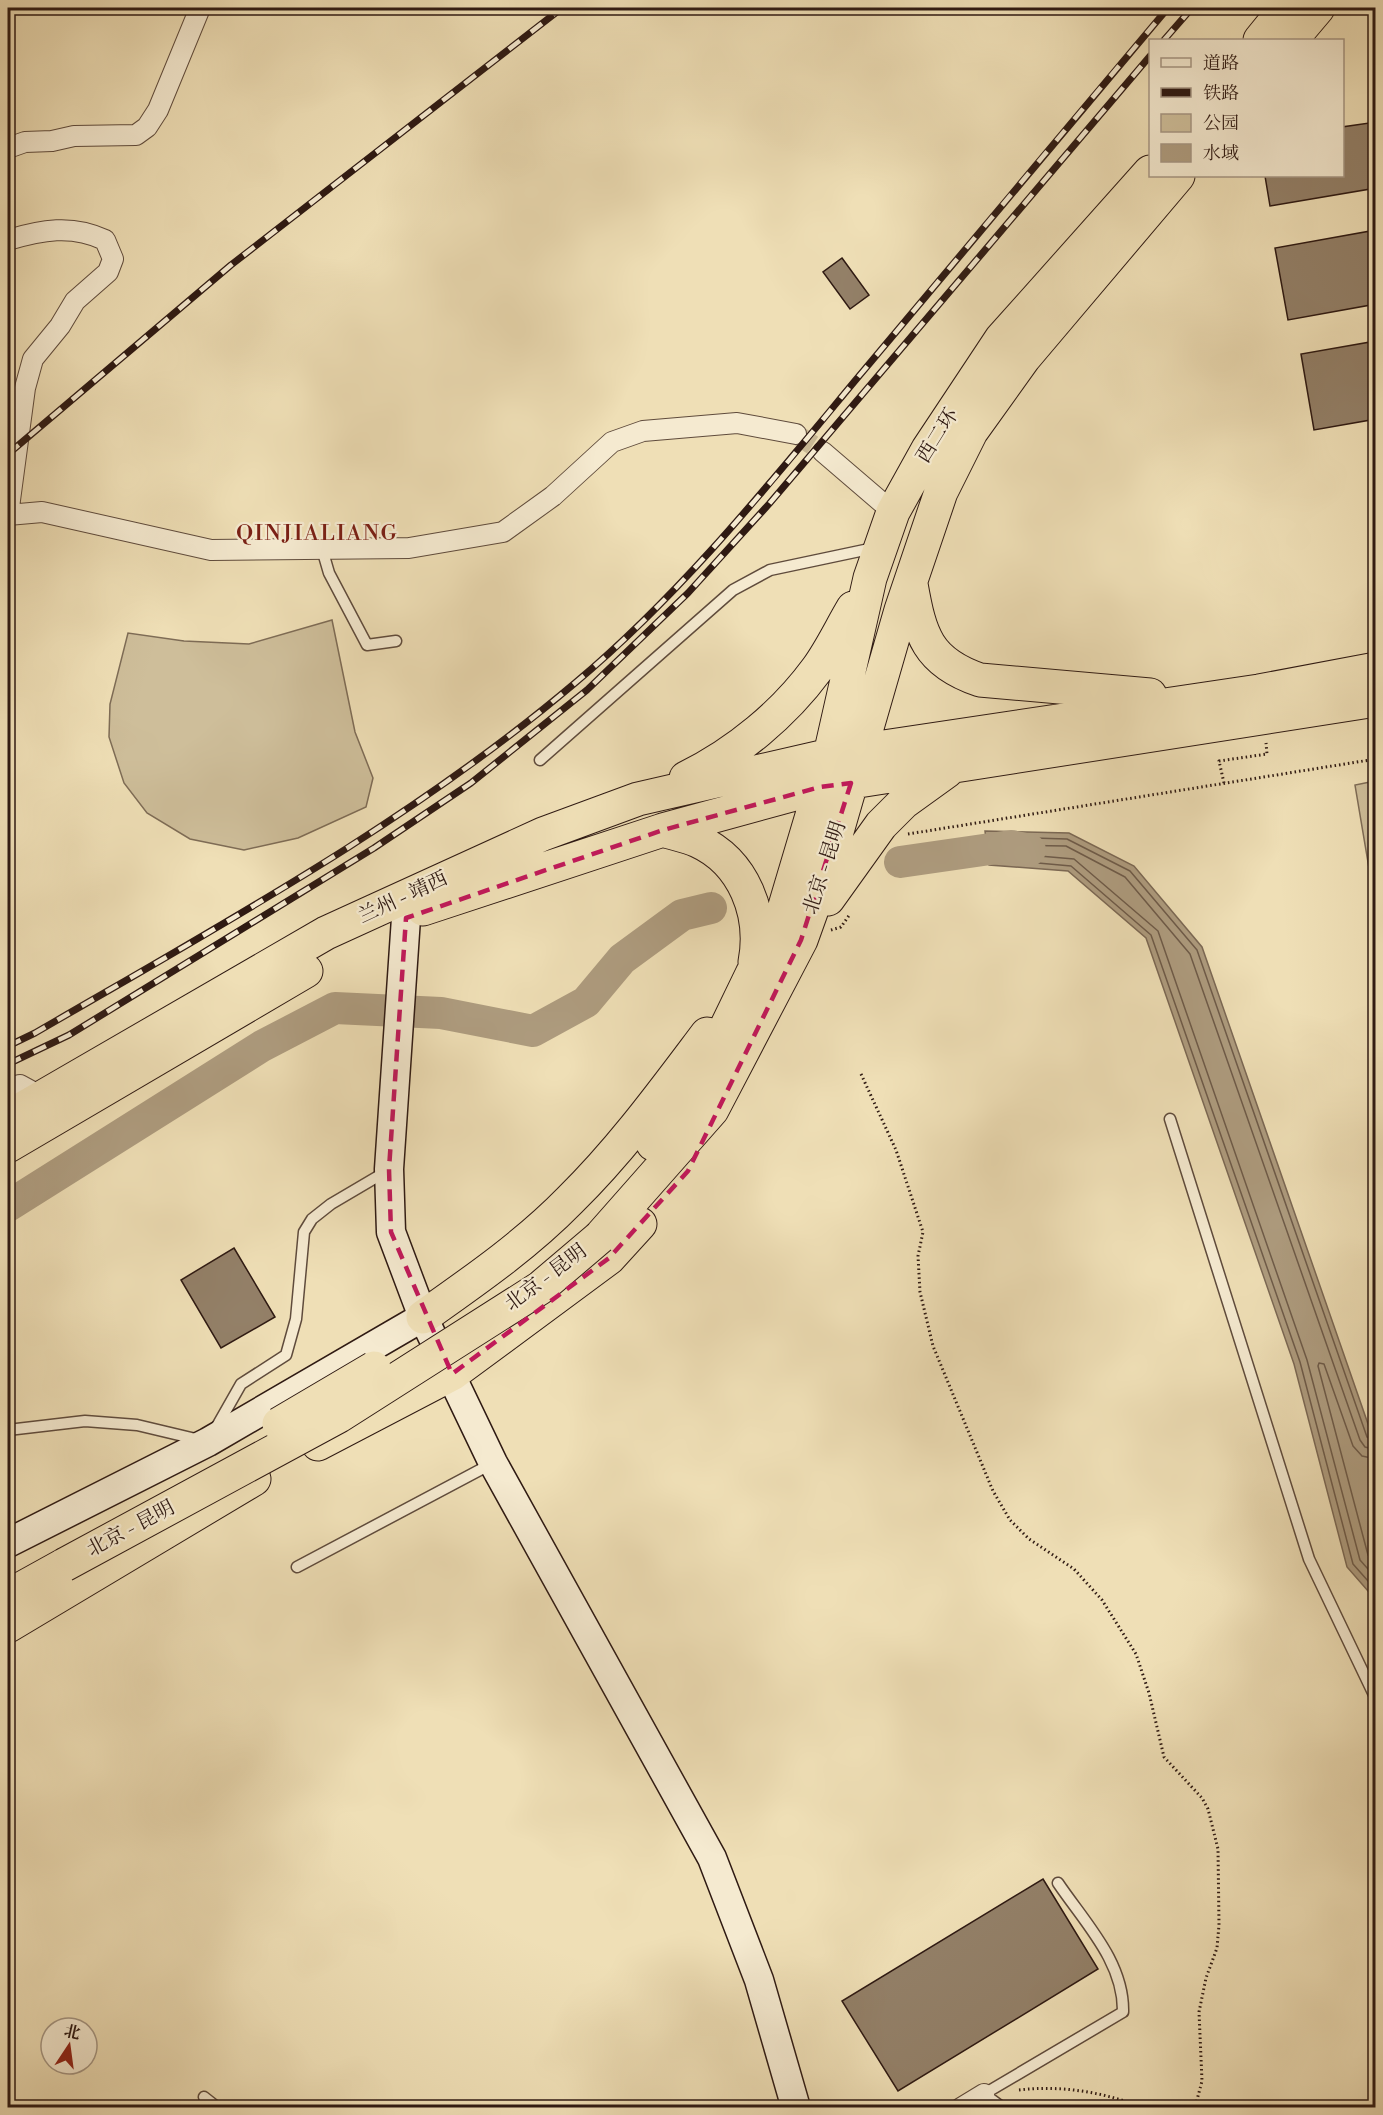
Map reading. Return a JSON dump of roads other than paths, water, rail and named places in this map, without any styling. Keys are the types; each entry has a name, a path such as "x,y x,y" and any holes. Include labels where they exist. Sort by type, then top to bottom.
{"highway":[{"path":"1261,39 1287,8"},
{"path":"1292,39 1318,8"},
{"name":"西二环","path":"845,753 870,579 893,512 928,449 1001,339 1149,173"},
{"name":"西二环","path":"845,753 910,582 941,492 971,432 1024,357 1177,177"},
{"path":"638,799 704,768 747,740 771,720 819,667 870,579"},
{"path":"910,582 921,634 937,657 957,673 980,680 1202,699 1376,669"},
{"name":"兰州 - 靖西","path":"8,1117 326,933 543,834 638,799 845,753 1202,699"},
{"name":"兰州 - 靖西","path":"8,1146 349,946 406,918 431,906 663,830 836,785 1376,700"},
{"name":"北京 - 昆明","path":"594,1229 694,1094 752,974 780,923 836,785 845,753"},
{"path":"801,940 854,859 881,825 904,802 956,765"},
{"name":"北京 - 昆明","path":"8,1596 60,1558 526,1276 594,1229 712,1110 801,940 825,873 836,785"},
{"path":"423,1317 507,1258 571,1200 651,1109 752,974 758,931 746,888 730,866 710,848 698,841 663,830"},
{"path":"8,1626 260,1475 452,1374 609,1258 688,1171 772,999"},
{"name":"北京 - 昆明","path":"8,1578 60,1558"}],"street":[{"path":"8,148 25,142 52,141 74,136 136,135 147,127 158,110 200,8"},
{"path":"8,240 57,228 93,234 105,240 114,259 108,272 75,301 60,326 33,359 25,388 8,515 42,512 211,550 409,548 503,531 554,495 612,442 643,431 738,423 796,434"},
{"path":"823,453 893,512"},
{"path":"406,918 389,1169 391,1232 423,1317 493,1463 712,1858 759,1980 796,2108"},
{"path":"8,1088 20,1085 42,1097"},
{"path":"8,1543 208,1442 423,1317"},
{"path":"961,2108 984,2094"}],"lane":[{"path":"540,760 733,590 770,570 880,547"},
{"path":"322,549 329,573 367,645 396,641"},
{"path":"1170,1119 1310,1559 1376,1699"},
{"path":"8,1430 85,1421 136,1425 208,1442 242,1384 286,1354 296,1319 304,1232 312,1219 389,1169"},
{"path":"297,1567 493,1463"},
{"path":"1003,2108 984,2094 1123,2012 1123,1991 1115,1966 1058,1883"},
{"path":"204,2097 218,2108"}],"water":[{"path":"985,831 1069,833 1134,866 1202,947 1375,1444 1375,1599 1347,1567 1294,1364 1146,938 1068,871 989,865"}],"waterway":[{"path":"900,862 1011,846 1030,850"},
{"path":"8,1206 262,1046 335,1008 441,1013 533,1031 586,1002 622,959 682,915 711,908"}],"tunnel":[{"path":"796,434 823,452"}],"railway":[{"path":"8,454 231,265 562,8"},
{"path":"8,1046 35,1033 244,912 381,826 448,781 513,733 614,649 651,614 755,500 1168,8"},
{"path":"1165,39 1192,8"},
{"path":"8,1064 69,1035 374,848 471,783 587,690 688,593 769,504 1149,57"}],"district":[{"name":"QINJIALIANG","path":"317,533"}]}
